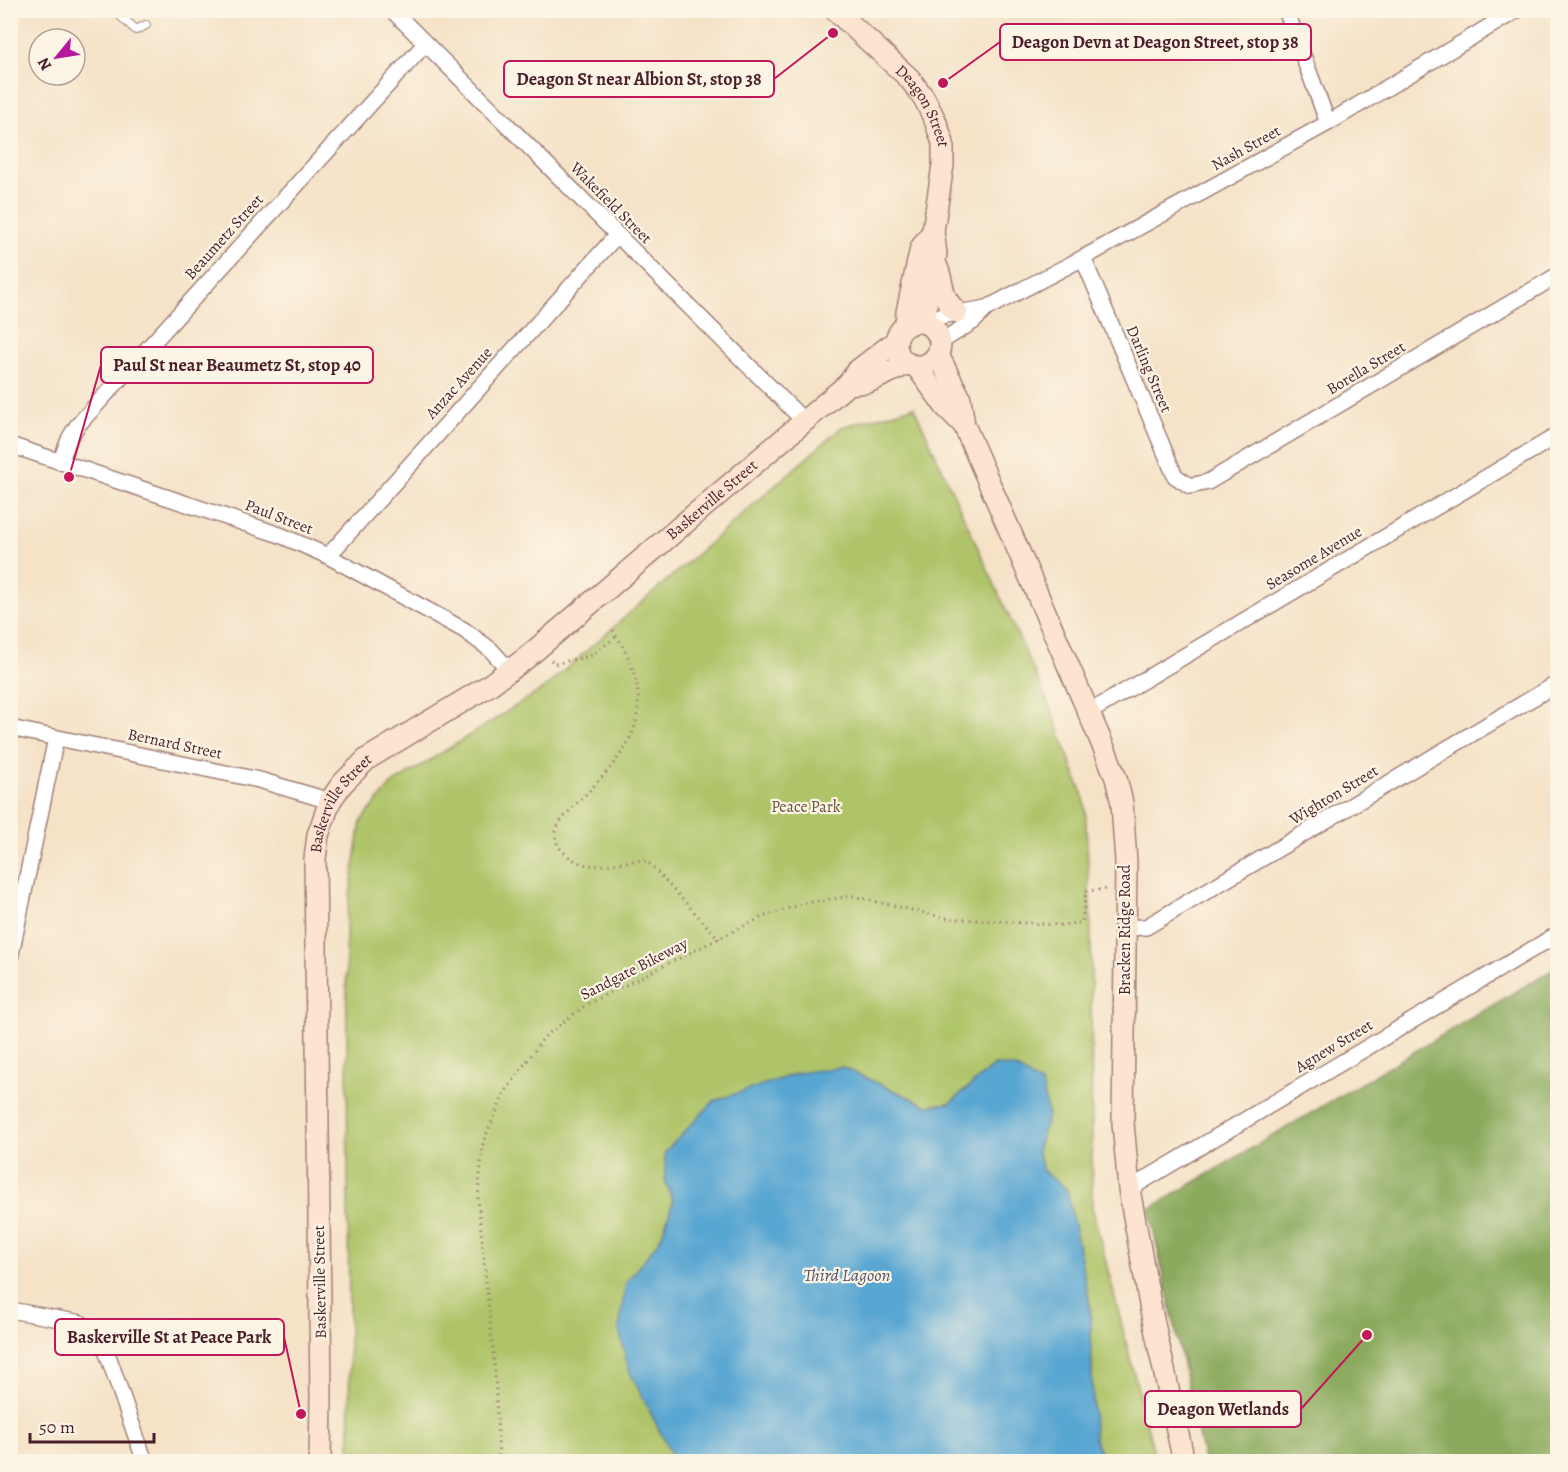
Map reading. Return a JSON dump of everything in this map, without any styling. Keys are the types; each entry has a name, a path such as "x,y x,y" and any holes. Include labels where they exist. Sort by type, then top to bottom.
{"main road":[{"name":"Deagon Street","path":"835,10 909,78 924,98 943,143 943,165 933,231 936,254 928,288 913,328"},
{"name":"Deagon Street","path":"913,328 907,312 921,248 933,231"},
{"path":"934,262 940,273 947,303 957,312"},
{"path":"913,328 936,330 939,348 929,364 912,365 898,354 913,328"},
{"name":"Baskerville Street","path":"320,1461 315,859 318,835 330,801 342,784 367,759 488,686 544,644 848,384 857,371 913,328"},
{"name":"Bracken Ridge Road","path":"939,348 960,398 964,425 1116,778 1122,803 1126,862 1123,1123 1129,1189 1149,1300 1184,1461"},
{"name":"Baskerville Street","path":"848,384 868,382 912,365"},
{"name":"Bracken Ridge Road","path":"912,365 945,406 964,425"}],"street":[{"name":"Wakefield Street","path":"392,10 804,421"},
{"path":"1286,10 1328,123"},
{"name":"Nash Street","path":"939,348 987,308 1083,258 1328,123 1517,10"},
{"name":"Beaumetz Street","path":"60,462 77,426 425,44"},
{"name":"Anzac Avenue","path":"328,556 618,235"},
{"name":"Darling Street","path":"1083,258 1175,476 1190,486"},
{"name":"Borella Street","path":"1190,486 1208,482 1557,275"},
{"name":"Nash Street","path":"913,328 940,316 987,308"},
{"name":"Seasome Avenue","path":"1088,712 1557,435"},
{"name":"Paul Street","path":"10,445 280,534 328,556 464,630 491,650 510,671"},
{"name":"Wighton Street","path":"1125,928 1146,927 1557,683"},
{"name":"Bernard Street","path":"10,728 259,780 330,801"},
{"path":"10,959 56,738"},
{"name":"Agnew Street","path":"1129,1189 1557,934"},
{"path":"10,1310 81,1323 99,1337 105,1347 146,1461"}],"lane":[{"path":"114,10 136,30 146,26"}],"path":[{"path":"613,630 636,673 637,717 630,739 607,772 561,822 556,837 564,852 580,863 593,866 647,861 719,939"},
{"path":"550,658 554,664 590,656 617,636"},
{"name":"Sandgate Bikeway","path":"499,1461 495,1372 478,1199 483,1142 505,1092 544,1037 587,1004 762,917 805,903 853,896 945,918 1063,925 1082,922 1086,891 1109,889"}],"green space":[{"name":"Peace Park","path":"914,407 1052,711 1085,802 1091,930 1092,1207 1156,1461 1104,1461 1094,1438 1090,1305 1067,1190 1043,1171 1037,1150 1048,1115 995,1065 950,1103 928,1106 842,1067 665,1180 673,1202 661,1238 626,1283 629,1370 675,1461 350,1462 346,922 361,821 392,784 543,689 842,427"},
{"path":"1557,967 1557,1461 1204,1461 1149,1209"}],"water":[{"name":"Third Lagoon","path":"995,1065 1016,1068 1042,1085 1048,1115 1037,1150 1043,1171 1067,1190 1090,1305 1094,1438 1104,1461 675,1461 629,1370 619,1329 626,1283 661,1238 673,1202 665,1180 665,1152 714,1101 798,1073 842,1067 928,1106 950,1103"}],"place":[{"name":"Deagon St near Albion St, stop 38","path":"833,33"},
{"name":"Deagon Devn at Deagon Street, stop 38","path":"943,83"},
{"name":"Paul St near Beaumetz St, stop 40","path":"69,477"},
{"name":"Deagon Wetlands","path":"1367,1335"},
{"name":"Baskerville St at Peace Park","path":"301,1414"}]}
